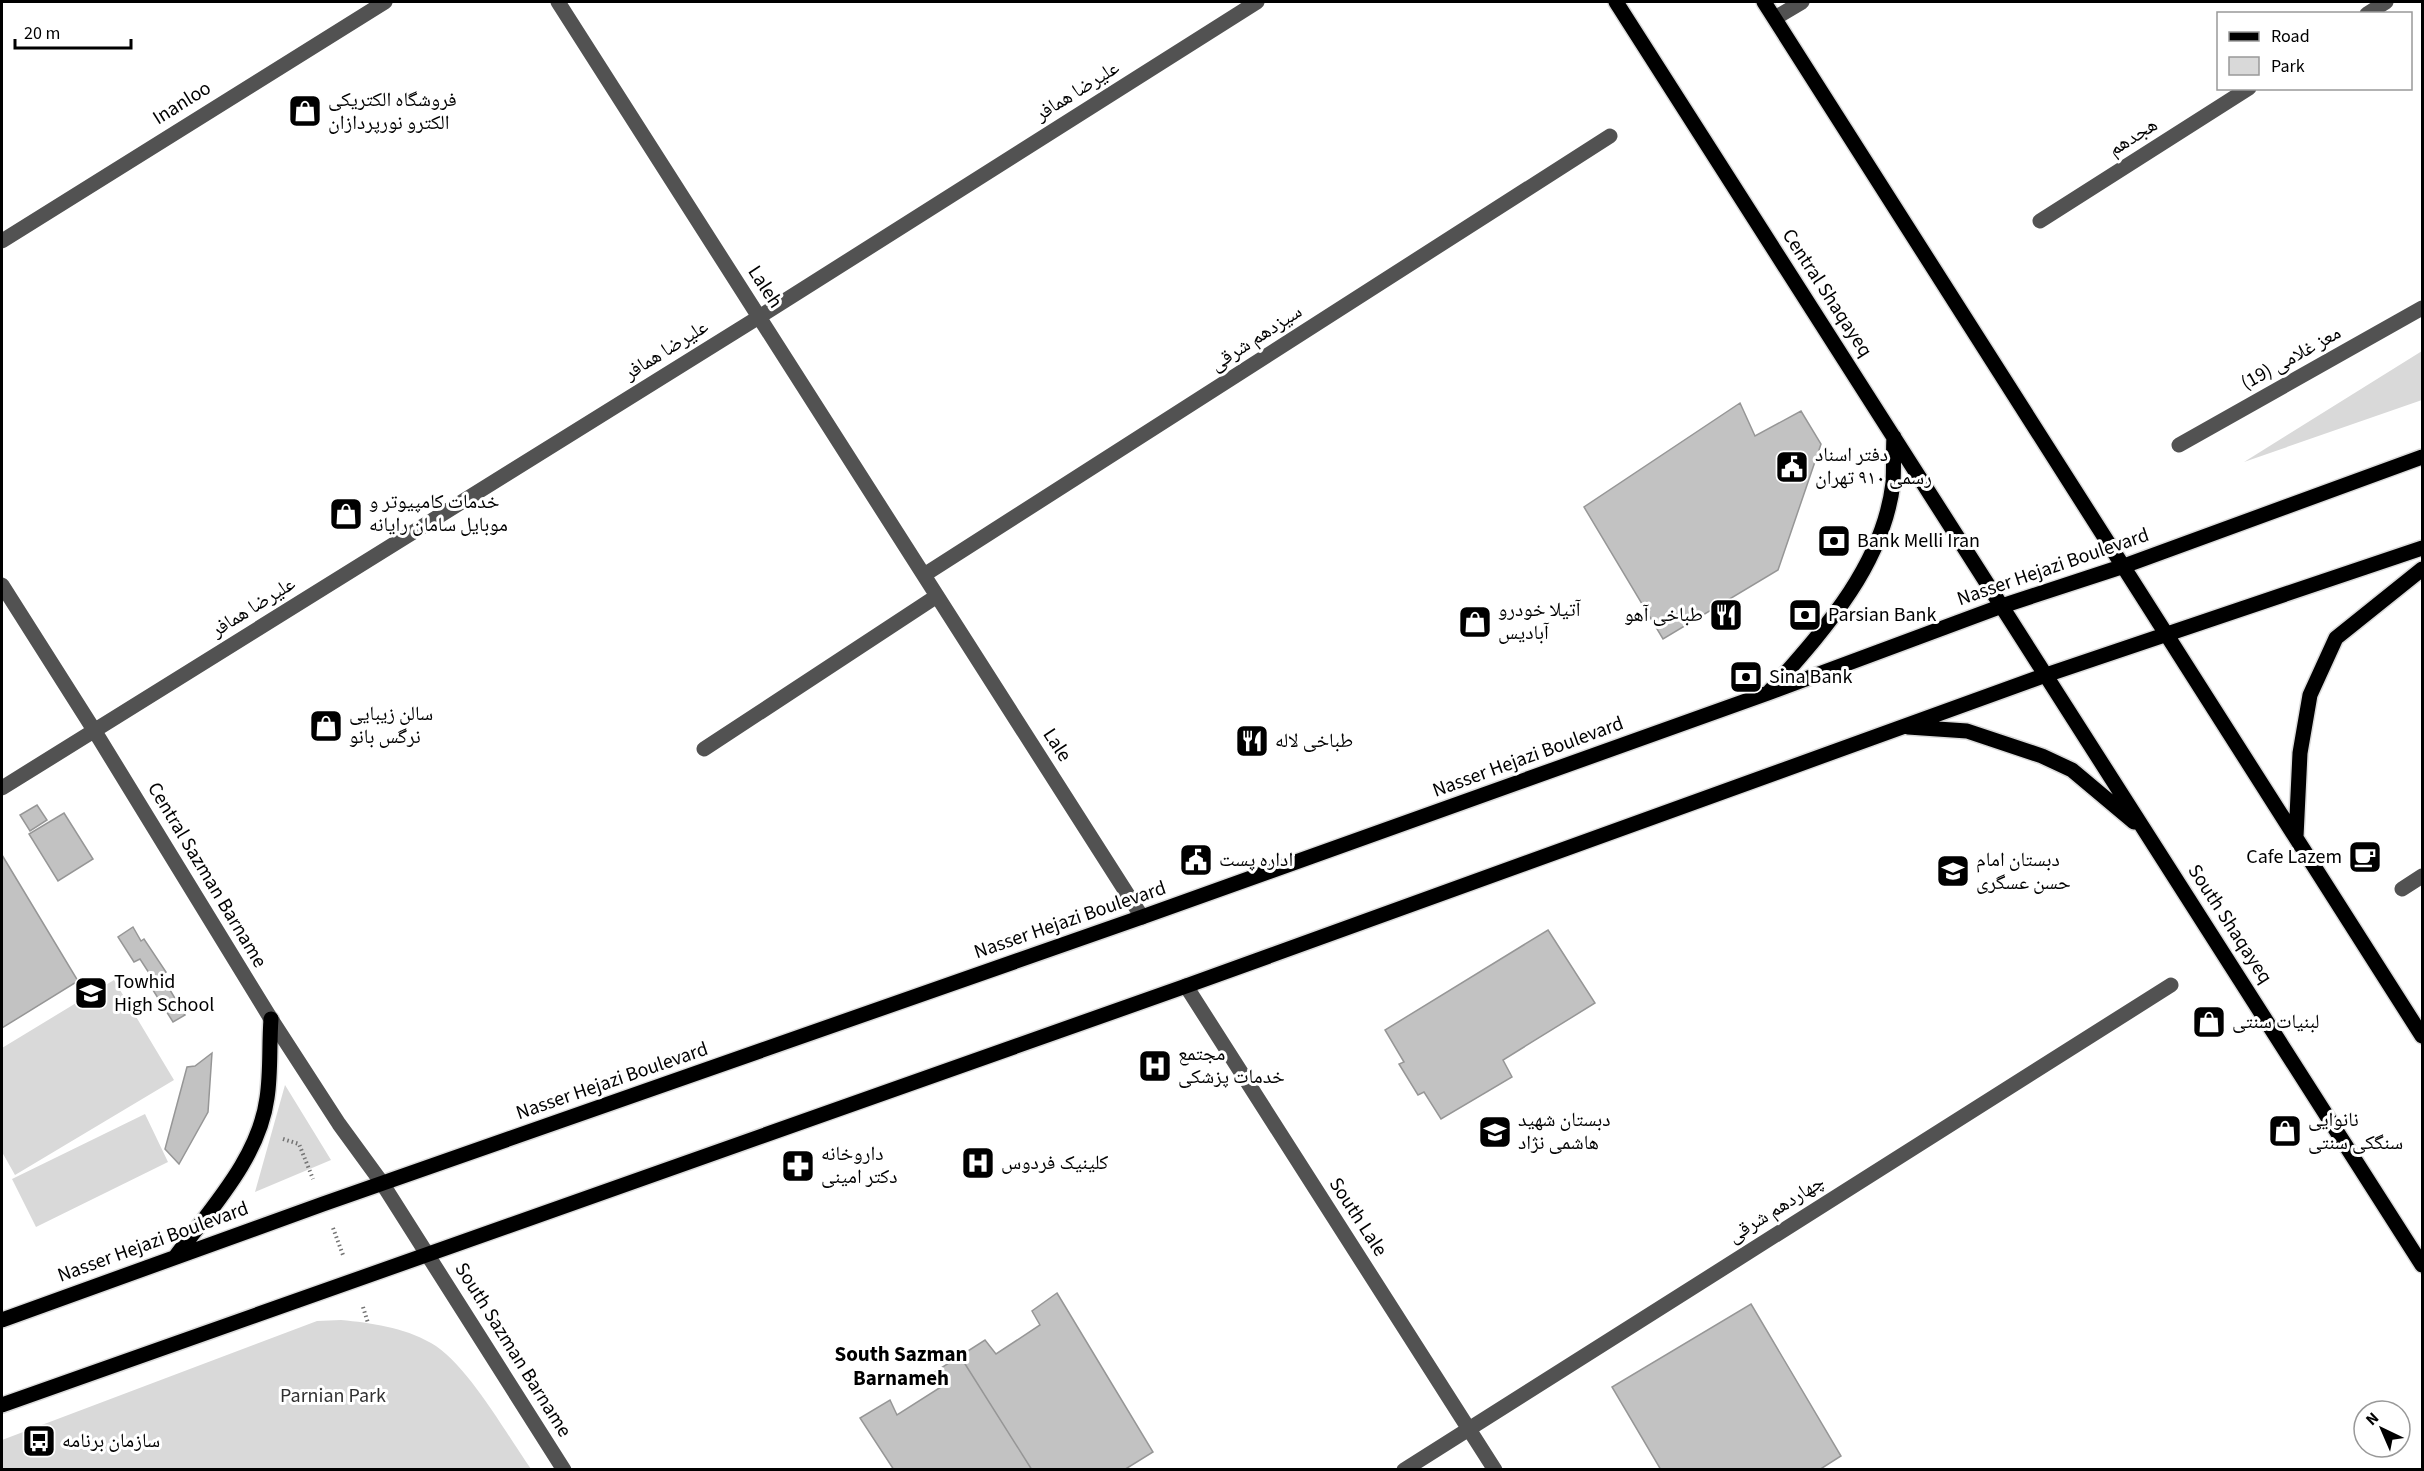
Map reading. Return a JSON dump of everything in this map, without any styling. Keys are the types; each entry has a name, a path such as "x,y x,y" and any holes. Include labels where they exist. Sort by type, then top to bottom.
{"main road":[{"name":"Central Shaqayeq","path":"1616,2 2002,606"},
{"path":"1764,2 2422,1036"},
{"path":"1768,693 1820,633 1869,561 1883,524 1893,484 1894,437"},
{"name":"Nasser Hejazi Boulevard","path":"2,1320 382,1183 1142,917 1768,693 2002,606 2124,566 2422,457"},
{"path":"2,1405 1186,986 2046,675 2422,548"},
{"path":"2296,837 2300,753 2310,695 2336,638 2422,569"},
{"name":"South Shaqayeq","path":"2002,606 2422,1265"},
{"path":"1902,726 1967,731 2042,756 2072,770 2147,833"},
{"path":"176,1256 241,1169 258,1132 267,1098 271,1019"}],"street":[{"name":"Inanloo","path":"2,241 385,2"},
{"name":"Laleh","path":"558,2 937,596"},
{"name":"علیرضا همافر","path":"2,789 759,317 1257,2"},
{"path":"1775,18 1802,2"},
{"path":"2370,12 2386,2"},
{"name":"هجدهم","path":"2040,222 2246,90"},
{"name":"سیزدهم شرقی","path":"924,575 1610,136"},
{"name":"معز غلامی (19)","path":"2179,445 2422,308"},
{"name":"Central Sazman Barname","path":"2,585 94,730 271,1019 339,1124 382,1183"},
{"path":"704,748 937,596"},
{"name":"Lale","path":"937,596 1142,917"},
{"path":"2402,889 2422,876"},
{"name":"چهاردهم شرقی","path":"1404,1470 2171,985"},
{"name":"South Lale","path":"1186,986 1495,1470"},
{"name":"South Sazman Barname","path":"382,1183 564,1470"}],"green space":[{"path":"2422,351 2422,400 2244,462"},
{"path":"114,980 174,1080 15,1175 2,1152 2,1048"},
{"path":"285,1085 331,1160 255,1192"},
{"path":"145,1114 168,1162 36,1227 12,1179"},
{"name":"Parnian Park","path":"341,1320 398,1329 431,1343 444,1352 472,1382 531,1469 2,1469 2,1440 317,1321"}],"building":[{"path":"1740,403 1755,436 1801,411 1821,444 1778,570 1663,639 1584,507"},
{"path":"37,805 47,820 30,831 20,815"},
{"path":"64,813 93,859 58,881 29,834"},
{"path":"2,855 78,981 2,1028"},
{"path":"133,927 141,941 144,939 166,972 161,975 185,1015 173,1022 146,979 151,976 140,959 134,962 118,937"},
{"path":"1548,930 1595,1003 1503,1060 1512,1077 1441,1119 1424,1092 1418,1095 1399,1064 1404,1062 1385,1030"},
{"path":"212,1053 208,1112 179,1164 165,1149 187,1067 195,1066"},
{"path":"1057,1293 1153,1452 1124,1470 1032,1470 960,1356 985,1340 996,1354 1040,1325 1032,1311"},
{"path":"1751,1304 1841,1456 1819,1470 1661,1470 1612,1387"},
{"path":"960,1356 1032,1470 894,1470 860,1418 890,1400 897,1415 941,1387 933,1373"}],"place":[{"name":"فروشگاه الکتریکی الکترو نورپردازان","path":"305,111"},
{"name":"دفتر اسناد رسمی ۹۱۰ تهران","path":"1792,467"},
{"name":"خدمات کامپیوتر و موبایل سامان رایانه","path":"346,514"},
{"name":"Bank Melli Iran","path":"1834,541"},
{"name":"طباخی آهو","path":"1726,615"},
{"name":"Parsian Bank","path":"1805,615"},
{"name":"آتیلا خودرو آبادیس","path":"1475,622"},
{"name":"Sina Bank","path":"1746,677"},
{"name":"سالن زیبایی نرگس بانو","path":"326,726"},
{"name":"طباخی لاله","path":"1252,741"},
{"name":"Cafe Lazem","path":"2365,857"},
{"name":"اداره پست","path":"1196,860"},
{"name":"دبستان امام حسن عسگری","path":"1953,871"},
{"name":"Towhid High School","path":"91,993"},
{"name":"لبنیات سنتی","path":"2209,1022"},
{"name":"مجتمع خدمات پزشکی","path":"1155,1066"},
{"name":"نانوایی سنگکی سنتی","path":"2285,1131"},
{"name":"دبستان شهید هاشمی نژاد","path":"1495,1132"},
{"name":"کلینیک فردوس","path":"978,1163"},
{"name":"داروخانه دکتر امینی","path":"798,1166"},
{"name":"سازمان برنامه","path":"39,1441"}],"district":[{"name":"South Sazman Barnameh","path":"901,1366"}]}
